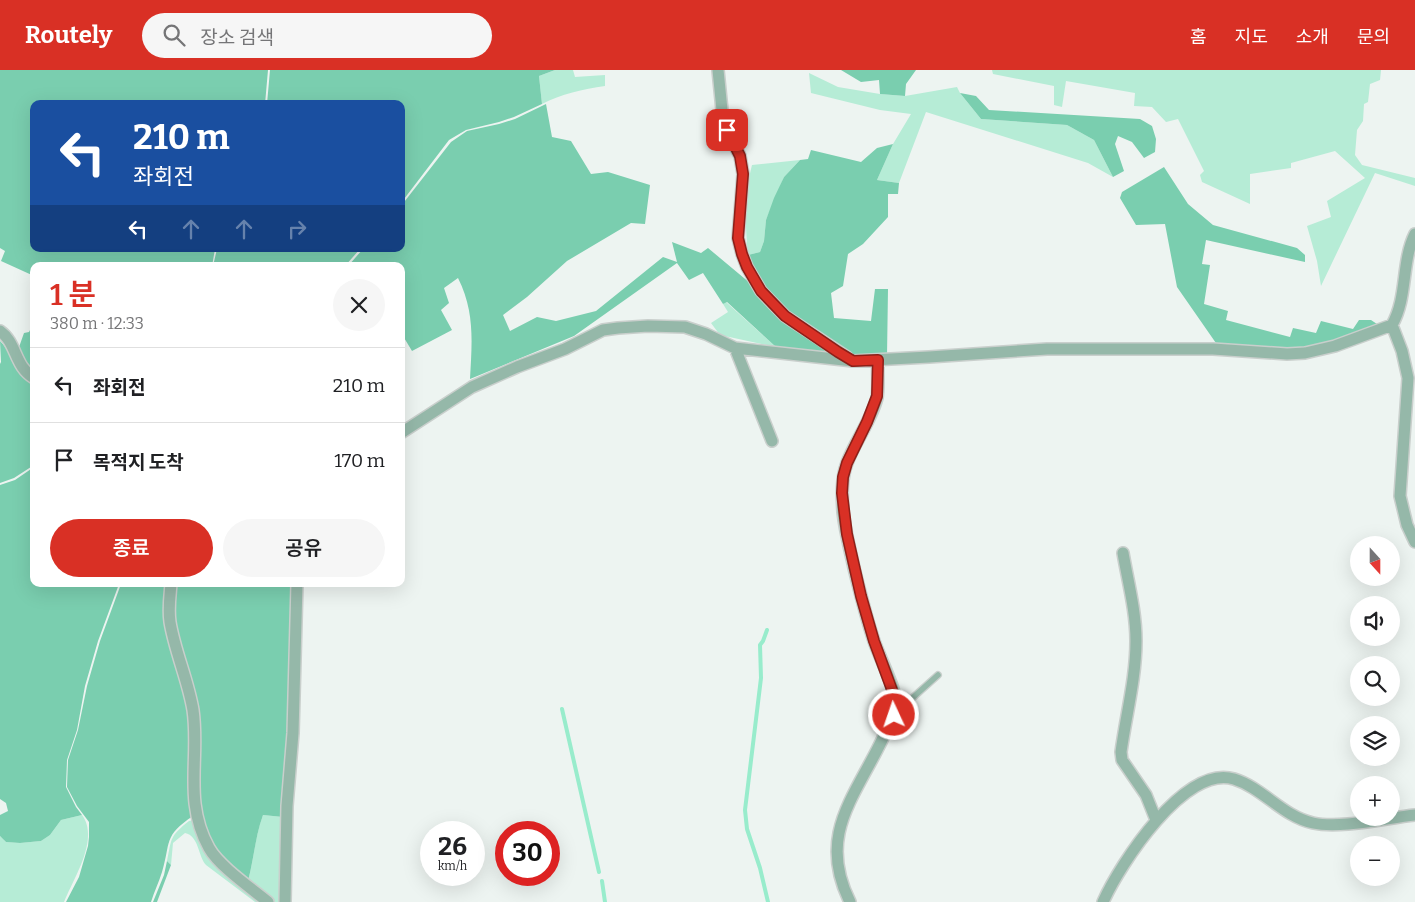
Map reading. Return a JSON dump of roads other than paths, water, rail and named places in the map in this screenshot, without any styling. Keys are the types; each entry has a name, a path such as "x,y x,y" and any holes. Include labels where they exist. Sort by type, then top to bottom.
{"street":[{"path":"718,70 722,110 727,130 740,156 743,174 738,238 747,267 761,291 785,316 853,361"},
{"path":"1415,234 1409,253 1398,309 1392,325 1402,351 1408,378 1400,496 1407,525 1415,542"},
{"path":"405,430 472,387 565,349 603,330 648,326 685,327 706,334 735,348 853,361 1046,349 1213,349 1296,354 1335,346 1392,325"},
{"path":"0,331 10,342 20,366 30,376"},
{"path":"735,348 772,441"},
{"path":"850,902 844,891 836,858 839,827 896,706 861,596 847,534 842,493 843,477 847,463 877,396 878,360"},
{"path":"1123,553 1136,624 1136,643 1135,663 1121,752 1122,760 1146,795 1156,820"},
{"path":"171,587 170,620 190,697 194,723 193,789 198,818 206,842 215,856 268,902"},
{"path":"285,902 287,806 293,733 298,587"},
{"path":"1103,902 1123,865 1156,820 1204,780 1218,777 1234,779 1260,792 1292,816 1321,824 1346,824 1415,815"}],"lane":[{"path":"896,706 909,700 938,675"}],"waterway":[{"path":"767,630 760,645 761,678 745,810 747,829 760,868 768,902"},
{"path":"562,709 599,872"},
{"path":"602,881 605,902"}]}
